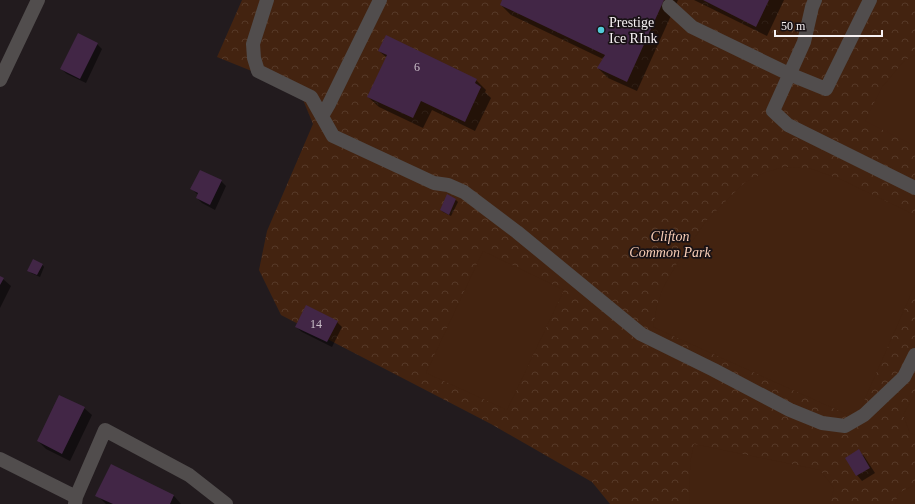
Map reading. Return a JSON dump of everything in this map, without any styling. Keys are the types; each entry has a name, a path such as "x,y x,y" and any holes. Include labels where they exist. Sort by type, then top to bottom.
{"street":[{"path":"0,80 38,0"},
{"path":"266,0 253,44 254,58 258,71 311,97 333,136 434,183 448,185 464,192 517,232 641,334 790,410 822,422 845,426 864,415 904,377 915,355"},
{"path":"322,116 380,0"},
{"path":"815,0 804,42 773,111 788,125 915,188"},
{"path":"669,6 692,28 826,90 870,0"},
{"path":"0,459 76,500 105,430 188,475 226,504"}],"green space":[{"name":"Clifton Common Park","path":"242,0 915,0 915,504 610,504 592,482 491,424 281,315 259,270 267,231 313,124 299,90 217,57"},
{"path":"915,55 915,146 865,121 882,87 905,60"},
{"path":"784,167 809,168 842,180 915,215 915,285 860,410 846,414 653,327 657,306 663,288 676,265 706,221 744,183 766,172"},
{"path":"483,251 564,290 507,410 426,373"},
{"path":"915,394 915,435 910,433 903,415"},
{"path":"694,444 820,470 834,488 830,504 690,504 689,482"},
{"path":"915,485 915,504 895,504 898,494"}],"building":[{"name":"Prestige Ice RInk","path":"502,0 664,0 627,82 597,68 605,55 500,5"},
{"path":"703,0 769,0 756,27"},
{"path":"78,33 98,43 80,79 60,69"},
{"path":"386,35 477,79 475,83 481,87 465,122 421,101 413,118 367,97 387,55 378,51"},
{"path":"200,170 222,180 210,205 196,198 198,193 190,189"},
{"path":"447,194 456,199 449,215 440,210"},
{"path":"33,259 43,264 37,275 27,271"},
{"path":"0,276 4,278 0,285"},
{"path":"306,305 338,321 327,342 295,327"},
{"path":"59,395 85,407 62,454 37,441"},
{"path":"859,449 870,468 856,476 845,458"},
{"path":"111,464 174,495 170,504 113,504 95,496"}],"place":[{"name":"Prestige Ice RInk","path":"601,30"}]}
